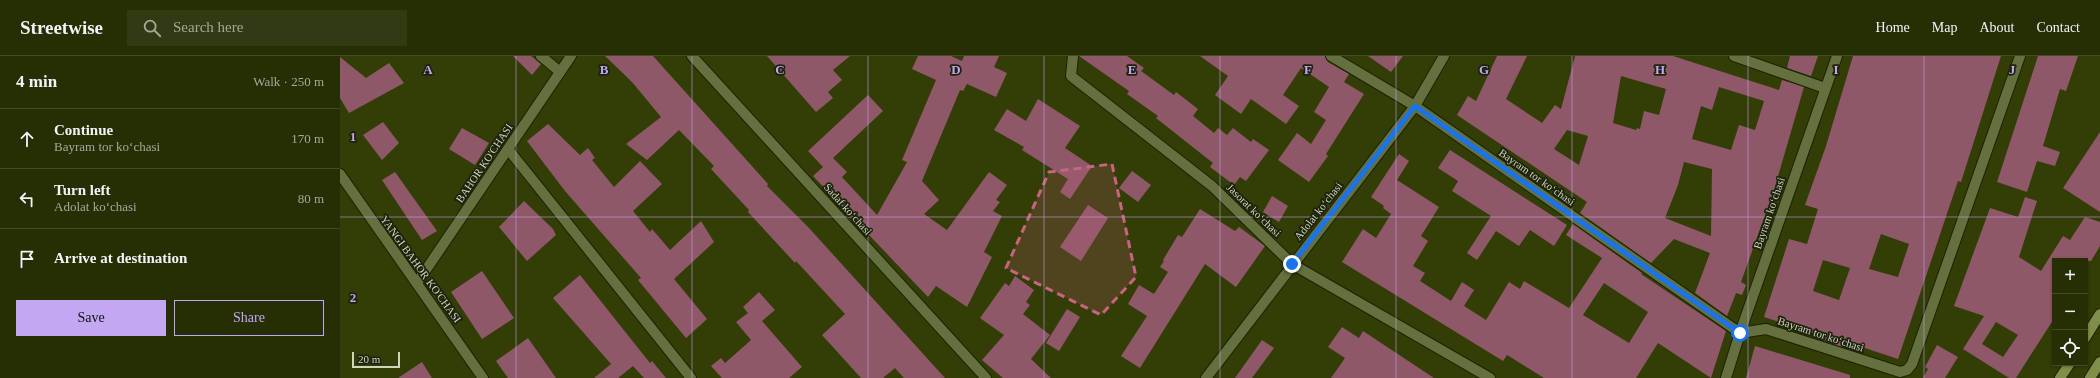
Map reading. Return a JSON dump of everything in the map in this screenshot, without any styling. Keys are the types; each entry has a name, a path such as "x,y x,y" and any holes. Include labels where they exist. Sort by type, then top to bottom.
{"main road":[{"path":"2088,333 2100,314"},
{"path":"2090,378 2100,362"},
{"path":"2060,378 2068,366"}],"street":[{"path":"542,56 560,72"},
{"name":"BAHOR KO'CHASI","path":"417,283 571,56"},
{"name":"Sadaf koʻchasi","path":"692,56 986,378"},
{"name":"Jasorat koʻchasi","path":"1073,56 1071,76 1212,186 1292,264 1488,377"},
{"name":"Bayram tor koʻchasi","path":"1331,56 1415,106 1740,333 1766,329 1900,372 1907,370 1912,364 2020,56"},
{"name":"Adolat koʻchasi","path":"1206,378 1292,264 1415,106 1444,56"},
{"path":"1734,56 1825,88"},
{"name":"Bayram koʻchasi","path":"1726,378 1740,333 1837,56"},
{"path":"508,149 691,378"},
{"name":"YANGI BAHOR KO'CHASI","path":"340,174 483,378"}],"highlighted area":[{"path":"1112,164 1136,277 1101,315 1006,268 1049,172"}],"building":[{"path":"513,56 531,56 541,64 532,75"},
{"path":"605,56 653,56 768,184 767,186 809,228 945,378 904,378 895,368 883,378 861,378 822,335 845,314 748,212 749,210 711,169 714,166 679,130 647,160 626,144 661,117 632,82"},
{"path":"767,56 850,56 833,70 842,80 828,92 833,98 816,112"},
{"path":"918,56 951,56 962,61 964,56 999,56 994,67 1007,73 996,97 967,84 963,91 960,90 922,181 939,200 924,214 947,230 989,172 1007,185 996,200 1000,202 993,211 1002,216 984,252 992,257 967,307 936,286 928,297 813,176 823,167 808,151 868,95 883,111 833,158 847,172 842,177 877,215 907,162 902,160 936,80 912,69"},
{"path":"1079,56 1127,56 1144,68 1141,71 1174,95 1176,92 1198,109 1193,116 1214,133 1218,128 1227,135 1233,128 1251,142 1253,139 1269,150 1246,181 1240,177 1234,185 1210,167 1213,163 1156,118 1158,116 1127,94 1129,91"},
{"path":"1200,56 1325,56 1328,62 1349,74 1344,82 1364,94 1326,154 1328,156 1309,182 1278,160 1297,133 1311,144 1326,120 1314,112 1329,87 1301,68 1283,95 1299,106 1286,124 1251,99 1241,114 1215,95 1228,76"},
{"path":"1368,56 1403,56 1391,72"},
{"path":"1497,56 1527,56 1506,99 1542,123 1555,105 1561,109 1575,56 1673,56 1779,90 1782,80 1804,87 1774,190 1741,282 1746,285 1742,295 1736,293 1727,316 1695,293 1710,253 1674,239 1651,263 1580,213 1587,202 1457,115 1468,96 1476,101","holes":["1621,76 1666,89 1659,115 1644,111 1640,129 1637,128 1636,130 1613,123","1719,87 1764,101 1755,130 1739,125 1731,150 1692,139 1701,106 1712,110","1567,130 1588,136 1579,165 1554,149","1684,162 1712,169 1711,236 1665,218 1678,185"]},
{"path":"1790,56 1818,56 1811,76 1787,68"},
{"path":"1853,56 2001,56 1961,182 1958,181 1898,359 1853,344 1851,350 1817,338 1818,335 1764,317 1789,239 1807,244 1818,209 1805,205 1826,146","holes":["1881,234 1909,244 1898,277 1869,269","1823,260 1850,268 1839,300 1813,291"]},
{"path":"2038,56 2078,56 2066,91 2060,89 2043,146 2060,152 2055,166 2037,161 2027,192 1997,182"},
{"path":"340,57 366,78 389,63 404,83 349,113 340,98"},
{"path":"1038,99 1080,126 1065,148 1092,166 1070,199 1060,192 1068,179 1022,150 1024,147 994,130 1007,109 1026,121"},
{"path":"383,122 399,143 382,160 363,135"},
{"path":"548,124 580,155 588,148 595,158 592,160 614,187 640,161 662,184 633,211 650,232 652,229 670,250 701,221 714,242 674,279 707,319 686,338 638,280 641,278 565,191 527,141"},
{"path":"462,128 489,143 475,165 449,149"},
{"path":"2100,132 2100,212 2063,188"},
{"path":"1450,150 1567,225 1554,246 1530,230 1519,246 1496,231 1477,260 1467,253 1491,216 1452,191 1458,181 1438,168"},
{"path":"1399,154 1409,161 1397,180 1439,207 1421,236 1428,241 1413,266 1425,273 1420,281 1451,301 1462,282 1474,290 1464,306 1486,320 1509,282 1520,289 1524,281 1569,308 1602,258 1566,235 1573,224 1642,273 1641,274 1726,331 1711,378 1658,343 1636,378 1544,378 1507,355 1503,361 1342,262 1363,229 1376,238 1391,214 1383,208 1384,206 1371,197","holes":["1604,283 1648,312 1629,343 1583,315"]},
{"path":"1132,171 1151,185 1138,202 1119,188"},
{"path":"395,172 437,231 422,240 382,180"},
{"path":"1272,196 1288,206 1279,222 1263,212"},
{"path":"2025,197 2037,201 2019,257 2041,271 2063,236 2070,240 2085,217 2100,222 2100,246 2091,261 2088,261 2088,258 2052,258 2052,322 2016,378 2009,378 1963,349 1984,316 1954,306 1990,208 2018,217","holes":["1996,322 2018,335 2003,357 1982,344"]},
{"path":"524,201 553,229 556,235 527,261 499,227"},
{"path":"1088,205 1108,218 1081,261 1060,247"},
{"path":"1200,209 1235,231 1239,227 1265,246 1236,287 1205,264 1140,368 1121,356 1147,316 1128,304 1139,285 1154,294 1168,272 1160,267 1164,261 1163,260 1178,235 1182,237"},
{"path":"482,271 514,318 482,339 451,292"},
{"path":"580,275 650,363 652,361 666,378 644,378 633,366 618,378 594,378 611,364 553,298"},
{"path":"1015,276 1034,290 1026,302 1030,305 1023,314 1050,335 1031,359 1051,378 1003,378 982,360 1004,335 980,318 1005,283 1009,286"},
{"path":"759,292 775,310 762,321 802,367 789,378 722,378 711,366 721,358 725,363 751,340 736,322 748,313 743,307"},
{"path":"1067,309 1080,317 1059,351 1046,343"},
{"path":"1342,327 1359,338 1363,331 1434,378 1331,378 1345,358 1328,347"},
{"path":"528,338 556,378 508,378 496,361"},
{"path":"1262,340 1274,348 1252,378 1235,378"},
{"path":"1937,345 1958,357 1945,378 1923,378 1928,369 1925,367"},
{"path":"1755,346 1850,375 1850,378 1746,378"},
{"path":"422,362 432,378 398,378"}],"route":[{"path":"1292,264 1415,106 1740,333"}]}
